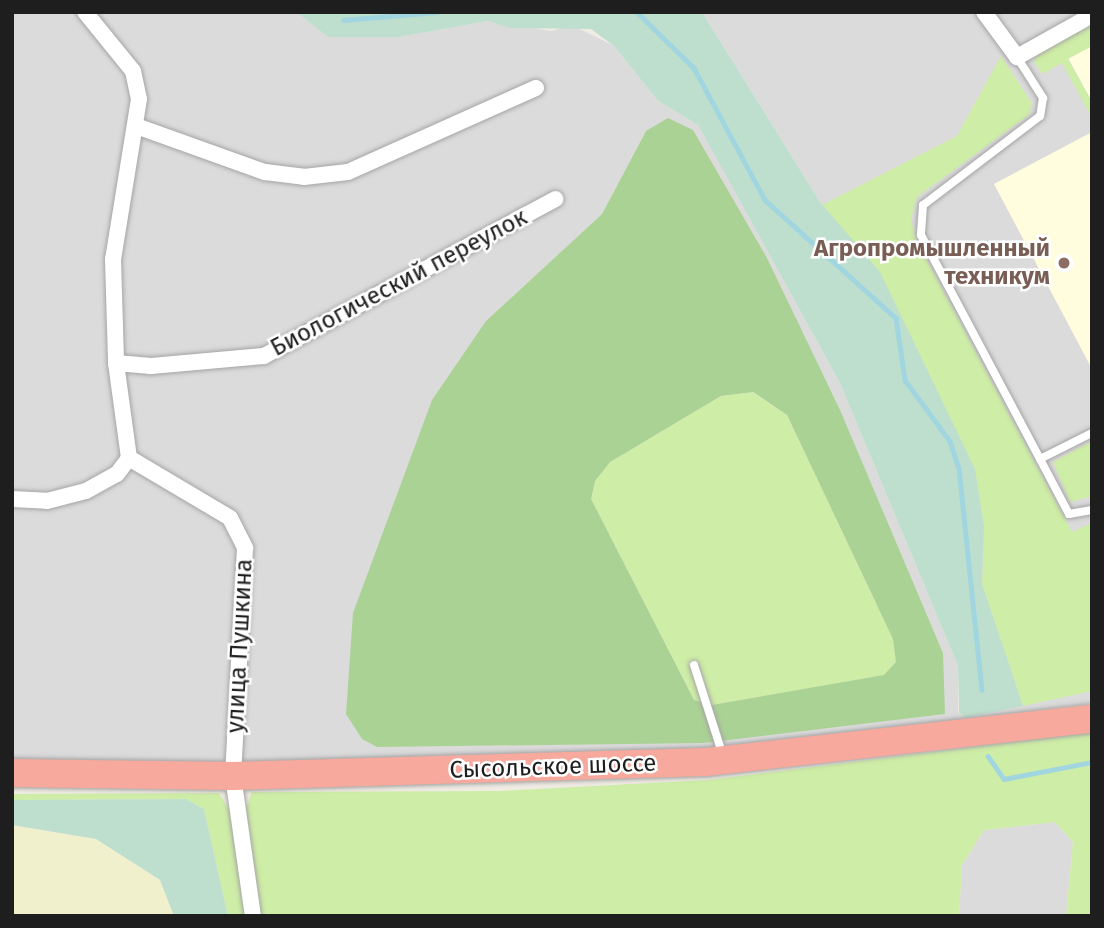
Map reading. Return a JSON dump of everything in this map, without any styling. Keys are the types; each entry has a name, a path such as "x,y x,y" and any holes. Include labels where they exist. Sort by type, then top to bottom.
{"highway":[{"name":"Сысольское шоссе","path":"12,773 233,776 725,760 1092,719"}],"street":[{"path":"12,499 47,501 86,491 117,474 129,458 116,363 113,259 139,127 133,71 85,12"},
{"path":"984,12 1017,58 1092,15"},
{"path":"139,127 265,172 304,177 348,172 536,88"},
{"name":"Биологический переулок","path":"116,363 264,356 555,199"},
{"name":"улица Пушкина","path":"129,458 241,530 246,548 233,776 253,916"}],"lane":[{"path":"1017,58 1043,98 1040,116 923,205 918,216 921,235 1069,514 1092,510"},
{"path":"1040,460 1092,433"},
{"path":"694,665 725,760"}],"shaded area":[{"path":"12,12 296,12 328,37 399,37 488,21 552,31 572,25 614,46 658,101 698,125 840,383 958,666 958,712 965,718 1023,705 851,231 820,202 702,12 1092,12 1092,703 746,747 274,763 12,759","holes":["646,131 767,258 943,653 486,321 602,214"]},
{"path":"1092,46 1092,102 1068,58"},
{"name":"Агропромышленный техникум","path":"1092,132 1092,369 994,184"},
{"path":"1055,822 1073,842 1066,916 959,916 962,865 984,830"}],"green space":[{"path":"296,12 702,12 820,202 880,272 975,469 984,527 982,584 1023,706 965,718 959,712 958,666 840,383 698,125 658,101 614,46 591,29 511,28 488,21 399,37 328,37"},
{"path":"1092,22 1092,46 1068,59 1092,102 1092,118 1062,63 1042,74 1034,61 1037,53"},
{"path":"1001,56 1031,102 1030,114 917,197 911,219 915,238 1072,532 1092,523 1092,691 1023,706 982,584 984,527 820,206 957,136"},
{"path":"668,118 693,130 767,258 840,410 943,653 945,714 704,743 377,747 362,739 346,714 353,613 432,400 486,321 602,214 646,131","holes":["753,392 787,415 893,639 896,662 884,675 712,705 694,700 591,499 595,481 610,462 721,396"]},
{"path":"752,392 787,415 893,639 896,661 885,675 712,705 694,700 591,499 595,481 610,462 721,396"},
{"path":"1092,441 1092,496 1070,502 1053,462"},
{"path":"1092,732 1092,916 1066,916 1073,842 1055,822 984,830 962,865 959,916 261,916 246,808 252,792 499,791 708,780"},
{"path":"219,793 230,811 245,916 228,916 204,809 186,799 12,800 12,794"},
{"path":"186,799 204,809 228,916 174,916 160,880 96,839 12,825 12,800"},
{"path":"12,825 96,839 160,880 174,916 12,916"}],"waterway":[{"path":"343,20 437,12"},
{"path":"637,12 694,68 765,200 896,318 905,380 950,441 959,468 982,690"},
{"path":"988,756 1004,779 1092,762"}],"place":[{"name":"Агропромышленный техникум","path":"1064,263"}]}
